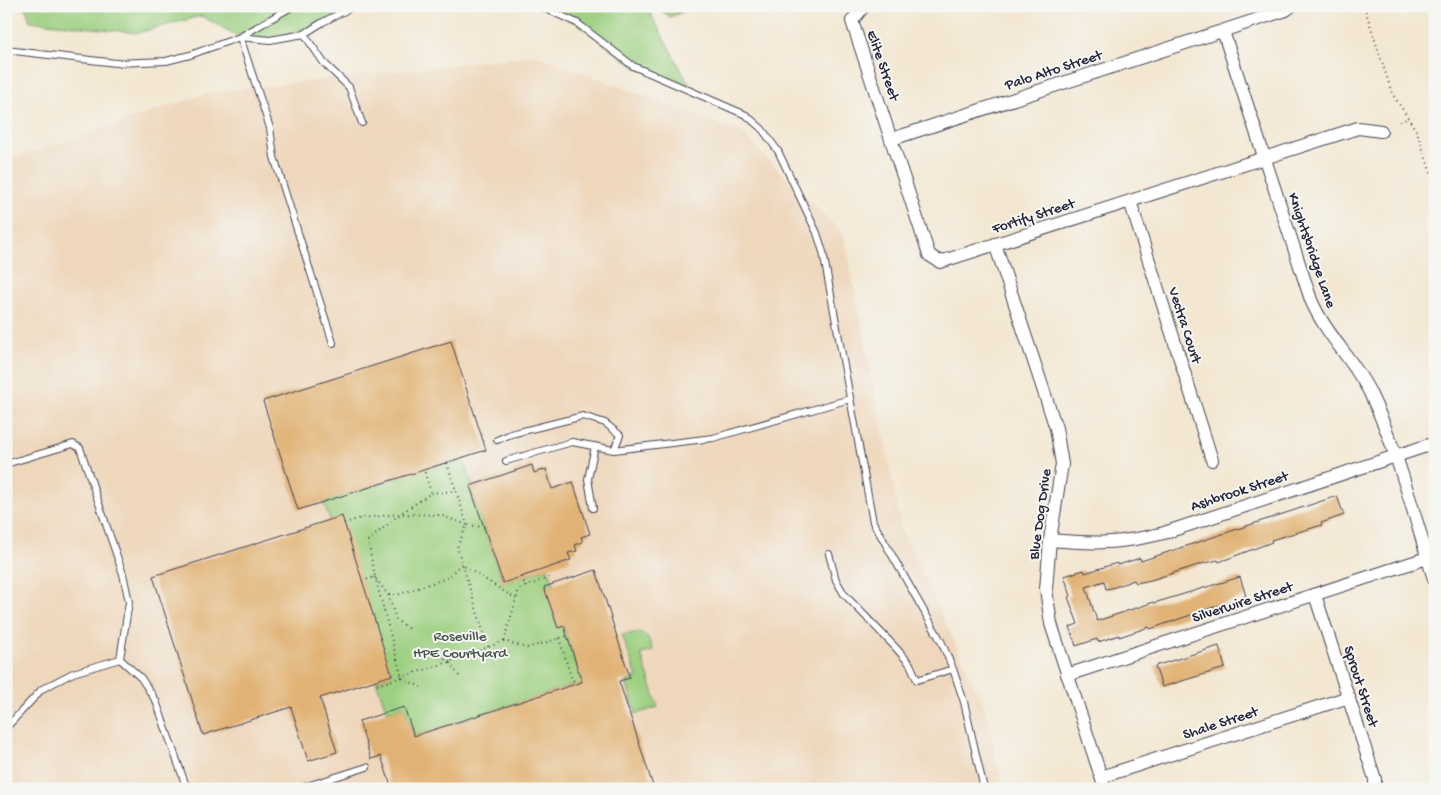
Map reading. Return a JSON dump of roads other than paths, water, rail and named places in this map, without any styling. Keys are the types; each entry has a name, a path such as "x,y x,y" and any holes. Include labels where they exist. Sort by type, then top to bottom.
{"street":[{"name":"Elite Street","path":"864,6 852,21 892,139"},
{"name":"Palo Alto Street","path":"892,139 1223,31 1286,10 1291,6"},
{"name":"Knightsbridge Lane","path":"1223,31 1317,315 1370,393 1394,456 1435,582"},
{"name":"Fortify Street","path":"892,139 930,255 940,262 1358,128 1382,131"},
{"name":"Vectra Court","path":"1130,201 1212,460"},
{"name":"Blue Dog Drive","path":"995,244 1056,428 1062,464 1050,540 1046,588 1051,624 1103,783"},
{"name":"Ashbrook Street","path":"1050,540 1092,544 1129,542 1435,443"},
{"name":"Silverwire Street","path":"1067,675 1427,558"},
{"name":"Sprout Street","path":"1315,595 1375,779 1375,789"},
{"name":"Shale Street","path":"1103,783 1349,697"}],"lane":[{"path":"6,50 116,63 166,61 190,55 240,37 293,6"},
{"path":"240,37 270,40 304,34 322,22 354,6"},
{"path":"540,6 577,23 633,66 746,115 762,129 778,151 818,233 824,252 873,522 941,641 964,702 984,789"},
{"path":"304,34 324,63 348,87 362,123"},
{"path":"240,37 270,128 274,157 333,343"},
{"path":"506,461 572,442 614,450 713,438 850,399"},
{"path":"496,440 511,434 583,416 605,423 620,435 614,450"},
{"path":"6,464 73,444 80,448 123,574 129,602 120,659"},
{"path":"593,508 588,479 595,446"},
{"path":"829,554 836,580 844,594 910,664 917,680 952,669"},
{"path":"6,728 42,689 73,673 120,659"},
{"path":"120,659 141,678 156,701 186,789"},
{"path":"297,789 367,767"}],"park label":[{"name":"Roseville HPE Courtyard","path":"460,644"}]}
